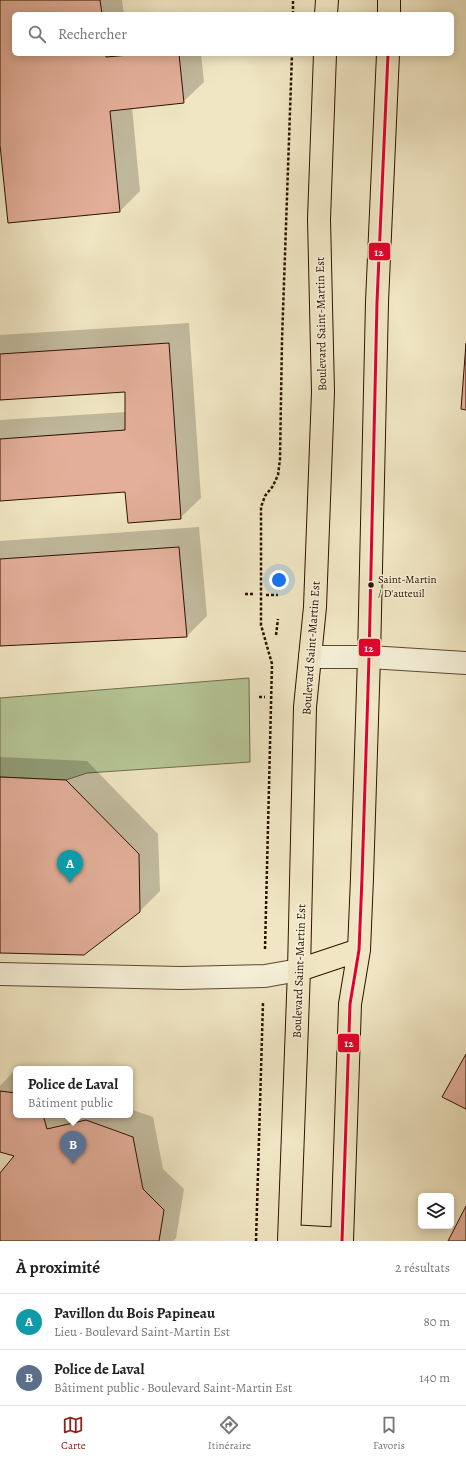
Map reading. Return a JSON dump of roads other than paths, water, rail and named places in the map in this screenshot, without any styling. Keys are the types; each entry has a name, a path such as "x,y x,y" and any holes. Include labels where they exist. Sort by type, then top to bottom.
{"main road":[{"path":"326,12 327,0"},
{"path":"389,0 389,12"},
{"name":"Boulevard Saint-Martin Est","path":"290,1239 306,707 315,607 323,392 319,219 325,56"},
{"path":"290,1239 342,1240 350,1004 359,950 362,878 369,657 377,302 388,56"},
{"path":"299,970 359,950"}],"street":[{"path":"310,657 369,657 466,663"},
{"path":"0,974 123,978 220,978 265,976 299,970"}],"place":[{"name":"Saint-Martin / D'auteuil","path":"371,585"},
{"name":"Pavillon du Bois Papineau","path":"70,883"},
{"name":"Police de Laval","path":"73,1164"}]}
